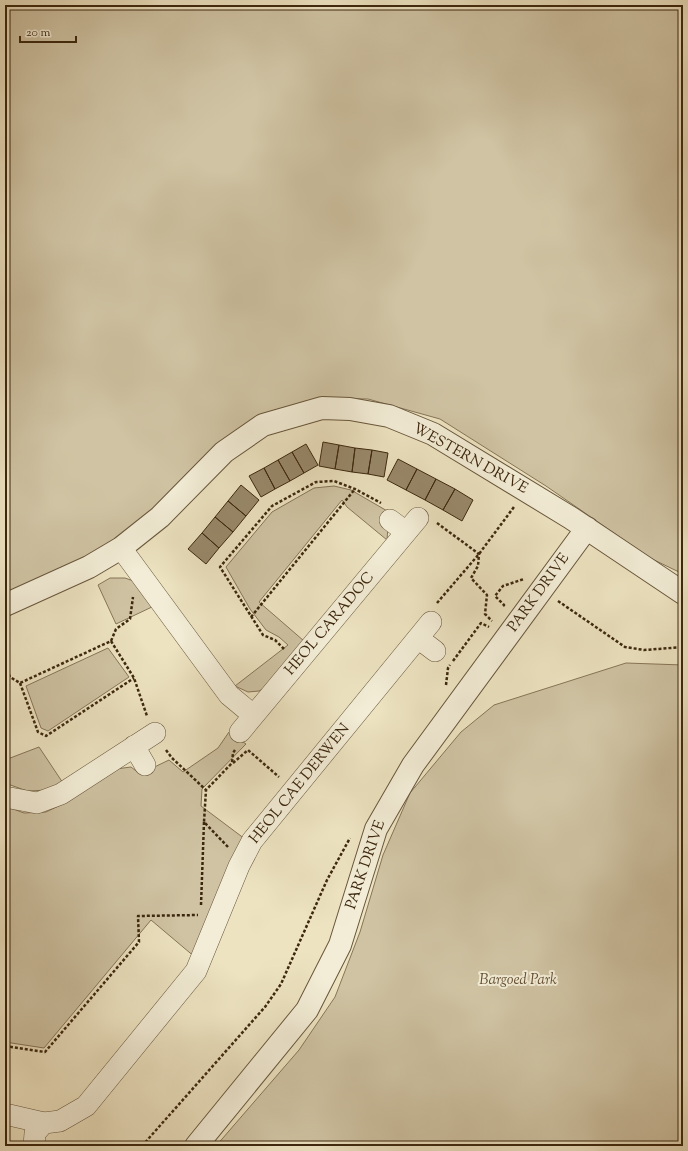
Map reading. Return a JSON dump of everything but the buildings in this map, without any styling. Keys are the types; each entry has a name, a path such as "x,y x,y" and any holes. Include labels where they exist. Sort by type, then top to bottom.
{"street":[{"name":"WESTERN DRIVE","path":"5,606 89,567 121,548 160,517 224,452 263,425 322,408 350,409 389,416 433,434 587,528 683,593"},
{"name":"HEOL CARADOC","path":"240,732 297,663 399,519"},
{"name":"PARK DRIVE","path":"196,1146 307,1010 340,945 376,829 413,765 587,528"},
{"path":"121,548 229,695 254,715"},
{"name":"HEOL CAE DERWEN","path":"5,1114 44,1123 60,1121 86,1106 196,971 242,860 252,840 431,622"},
{"path":"418,638 435,651"},
{"path":"5,797 37,803 61,794 155,733"},
{"path":"134,746 145,765"},
{"path":"34,1146 35,1133 44,1123"}],"path":[{"path":"297,663 275,640 263,635 220,567 272,506 316,482 334,482 355,489 399,519 422,513 479,554 478,566 471,578 487,595 485,614 492,621"},
{"path":"251,617 355,489"},
{"path":"20,683 111,641 116,629 130,619 134,580 140,575"},
{"path":"500,610 504,605 495,596 503,586 524,579 529,581"},
{"path":"555,598 624,647 644,650 683,646"},
{"path":"445,690 448,668 481,623 488,628 496,616"},
{"path":"5,665 10,677 20,683 38,732 46,736 134,678"},
{"path":"232,763 233,753 240,743 240,732"},
{"path":"200,907 206,790 232,763 248,750 293,790"},
{"path":"204,822 242,860"},
{"path":"142,1146 265,1007 281,984 327,880 353,834"},
{"path":"5,1046 45,1052 139,942 138,916 200,915 200,922"}],"green space":[{"path":"5,5 683,5 683,567 679,572 650,558 546,486 440,419 368,399 320,398 272,411 216,444 151,512 87,561 5,593"},
{"path":"334,486 351,490 389,512 387,540 347,507 342,500 259,602 304,641 268,686 259,691 248,692 235,686 288,645 279,637 266,630 250,609 226,567 272,512 314,488"},
{"path":"110,578 125,578 142,584 154,606 116,624 98,585"},
{"path":"108,648 129,677 48,731 41,728 26,686"},
{"name":"Bargoed Park","path":"626,663 683,665 683,1146 216,1146 299,1050 335,997 360,932 383,855 410,793 461,732 494,705"},
{"path":"229,732 246,744 202,789 201,806 245,839 196,958 151,920 44,1048 5,1042 5,806 24,813 46,812 67,802 116,769 131,767 140,774 169,760 183,772 218,748"},
{"path":"39,747 63,783 49,790 27,791 5,783 5,760"}]}
